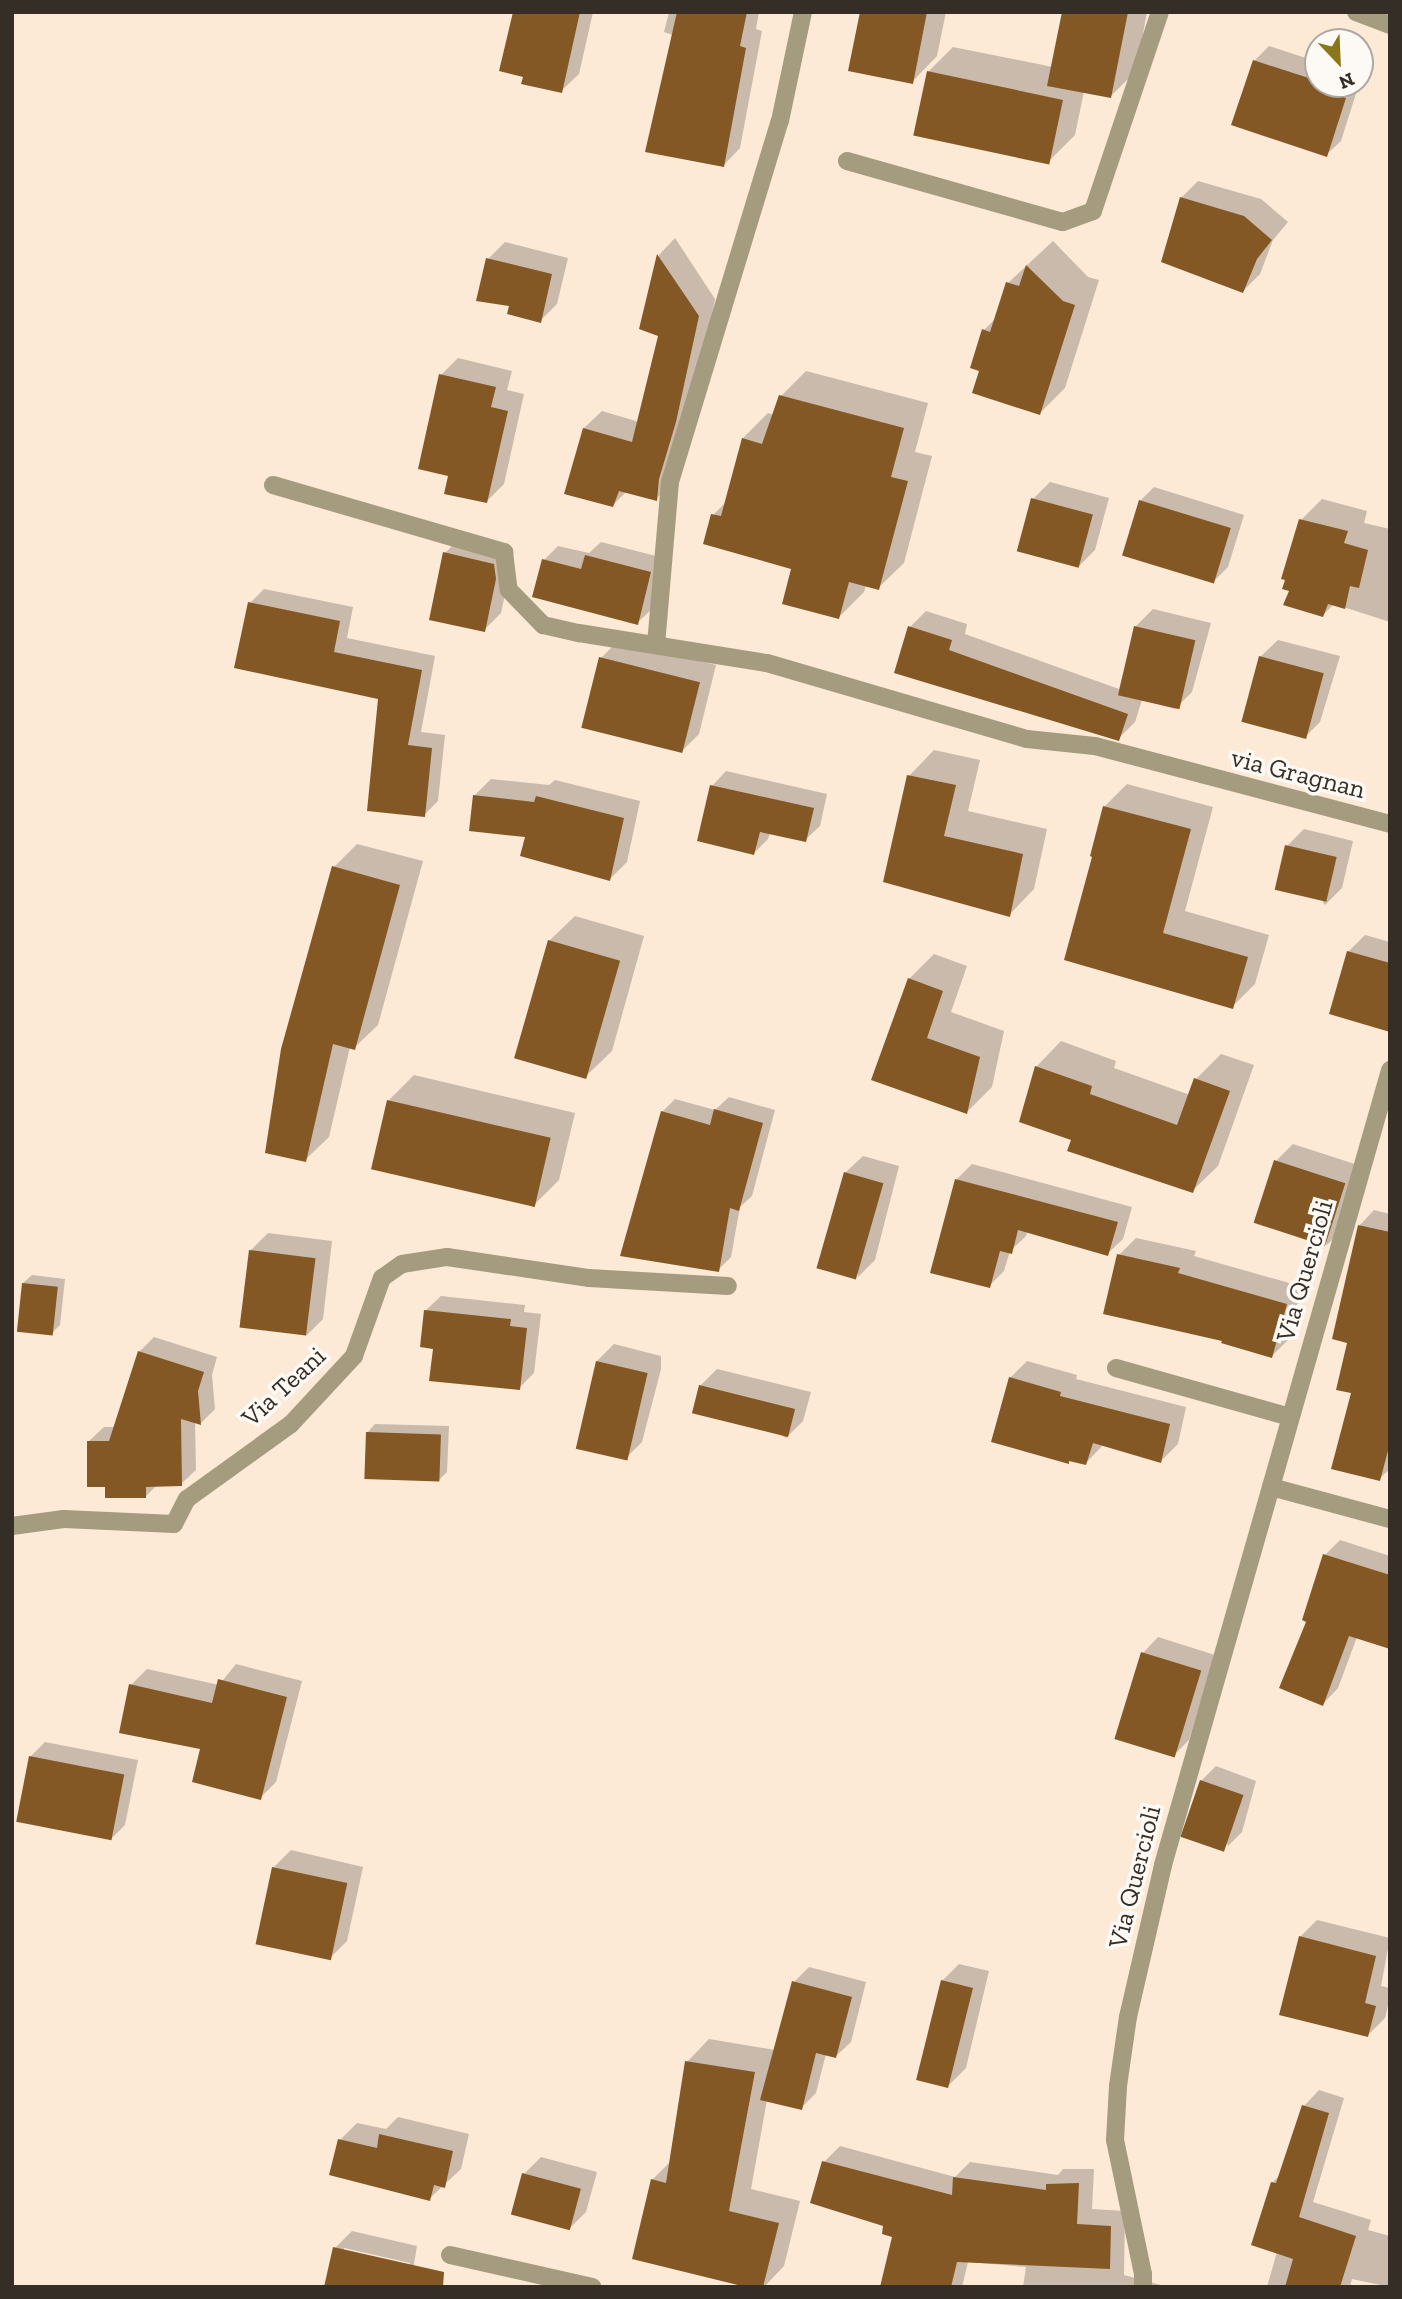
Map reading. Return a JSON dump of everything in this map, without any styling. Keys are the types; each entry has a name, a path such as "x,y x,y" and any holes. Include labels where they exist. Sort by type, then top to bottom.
{"street":[{"path":"656,646 670,482 780,121 803,12"},
{"path":"847,161 1063,222 1093,211 1160,12"},
{"path":"1356,12 1390,25"},
{"name":"via Gragnan","path":"273,485 504,552 509,590 543,625 767,663 1027,739 1095,746 1390,824"},
{"name":"Via Quercioli","path":"1143,2287 1143,2274 1115,2140 1118,2086 1128,2017 1163,1865 1390,1070"},
{"name":"Via Teani","path":"12,1526 64,1519 174,1524 187,1499 291,1424 354,1356 382,1278 402,1264 447,1257 589,1278 728,1286"},
{"path":"1116,1368 1290,1417"},
{"path":"1271,1487 1390,1519"},
{"path":"450,2255 592,2287"}],"building":[{"path":"513,12 580,12 562,93 521,84 523,77 499,71"},
{"path":"677,12 747,12 740,46 746,48 724,167 645,152"},
{"path":"860,12 927,12 913,84 848,71"},
{"path":"1062,12 1128,12 1111,98 1047,86"},
{"path":"1253,60 1304,76 1304,98 1346,98 1327,157 1231,125"},
{"path":"927,71 1063,100 1049,164 913,136"},
{"path":"1180,197 1244,216 1272,240 1257,259 1243,293 1161,262"},
{"path":"657,254 699,316 676,422 659,479 657,501 619,491 613,507 564,494 583,428 632,442 658,336 639,329"},
{"path":"486,258 552,274 541,323 507,314 509,306 476,301"},
{"path":"1026,265 1063,301 1075,305 1040,415 972,393 979,371 970,368 982,329 990,332 1006,282 1019,286"},
{"path":"439,374 496,387 491,407 508,411 487,503 444,494 448,476 418,469"},
{"path":"779,395 904,428 891,477 908,481 879,590 849,582 839,619 782,604 791,569 703,544 711,514 721,516 742,438 762,444"},
{"path":"1031,498 1093,515 1079,568 1017,551"},
{"path":"1139,500 1231,528 1214,584 1122,555"},
{"path":"1299,519 1348,531 1344,543 1368,550 1359,588 1350,586 1345,609 1328,604 1323,617 1283,605 1289,591 1282,589 1285,580 1281,579"},
{"path":"443,552 494,564 496,579 485,632 429,620"},
{"path":"585,555 651,572 638,625 532,597 542,559 581,569"},
{"path":"248,602 340,621 334,652 422,670 408,745 432,748 425,817 367,811 378,699 234,668"},
{"path":"908,626 952,640 949,650 1128,714 1119,741 894,673"},
{"path":"1134,626 1195,640 1179,709 1118,695"},
{"path":"1259,656 1324,673 1306,739 1241,722"},
{"path":"599,657 700,682 682,753 581,728"},
{"path":"907,775 956,785 944,836 1023,854 1010,917 883,882"},
{"path":"710,785 814,808 806,842 760,832 754,855 697,841"},
{"path":"473,795 534,802 536,796 624,818 610,881 520,856 525,837 469,831"},
{"path":"1103,806 1191,829 1163,933 1248,957 1233,1009 1064,960"},
{"path":"1285,845 1337,857 1326,902 1275,890"},
{"path":"332,866 400,885 355,1050 333,1044 306,1162 265,1153 281,1049"},
{"path":"548,940 620,961 586,1079 514,1058"},
{"path":"1347,951 1390,963 1390,1032 1329,1014"},
{"path":"908,978 943,991 927,1038 980,1057 967,1114 871,1080"},
{"path":"1035,1066 1092,1086 1090,1094 1177,1125 1194,1078 1230,1091 1193,1193 1067,1151 1071,1140 1019,1122"},
{"path":"387,1100 551,1138 535,1207 371,1169"},
{"path":"714,1109 763,1123 739,1211 730,1208 719,1272 620,1256 661,1111 710,1125"},
{"path":"1274,1160 1345,1183 1325,1246 1254,1223"},
{"path":"844,1172 883,1183 856,1279 816,1268"},
{"path":"955,1179 1118,1222 1108,1256 1018,1230 1012,1254 1000,1251 990,1288 930,1273"},
{"path":"1358,1225 1390,1232 1390,1443 1380,1481 1331,1469 1351,1393 1336,1390 1347,1343 1332,1339"},
{"path":"249,1250 316,1258 306,1336 239,1327"},
{"path":"1117,1254 1180,1268 1178,1273 1287,1304 1272,1358 1221,1343 1222,1341 1103,1314"},
{"path":"22,1283 58,1287 53,1335 17,1332"},
{"path":"424,1310 511,1319 510,1326 527,1328 520,1390 429,1381 433,1349 420,1347"},
{"path":"138,1351 204,1372 198,1391 201,1425 181,1419 182,1486 146,1487 146,1498 105,1498 105,1487 87,1487 87,1441 109,1441"},
{"path":"596,1361 648,1373 627,1461 576,1449"},
{"path":"1009,1377 1061,1392 1060,1396 1170,1424 1161,1463 1093,1443 1086,1465 1069,1461 1069,1464 991,1442"},
{"path":"699,1385 795,1409 788,1437 692,1413"},
{"path":"366,1432 441,1435 439,1482 364,1479"},
{"path":"1323,1554 1390,1575 1390,1649 1349,1636 1323,1706 1279,1688 1306,1622 1302,1620"},
{"path":"1141,1652 1201,1670 1175,1757 1114,1739"},
{"path":"218,1679 287,1697 261,1800 192,1782 200,1749 119,1733 129,1684 212,1703"},
{"path":"29,1756 124,1775 111,1840 16,1822"},
{"path":"1200,1780 1243,1795 1224,1852 1180,1837"},
{"path":"272,1867 347,1883 331,1960 256,1944"},
{"path":"1299,1936 1376,1956 1365,2003 1376,2006 1368,2037 1279,2015"},
{"path":"941,1980 973,1988 948,2088 916,2080"},
{"path":"792,1981 852,1997 836,2058 816,2053 802,2110 760,2100"},
{"path":"685,2061 755,2072 729,2211 779,2223 763,2287 746,2287 632,2259 651,2179 666,2183"},
{"path":"1302,2105 1329,2113 1299,2217 1356,2236 1340,2287 1285,2287 1293,2259 1251,2245 1271,2182 1276,2183"},
{"path":"379,2134 453,2151 445,2188 434,2185 430,2201 329,2175 338,2139 377,2148"},
{"path":"822,2161 952,2195 953,2177 1046,2190 1046,2184 1079,2183 1077,2224 1111,2226 1110,2269 957,2262 951,2287 880,2287 892,2237 882,2234 883,2226 810,2203"},
{"path":"522,2173 581,2189 570,2230 511,2215"},
{"path":"333,2247 444,2272 443,2287 324,2287"}]}
